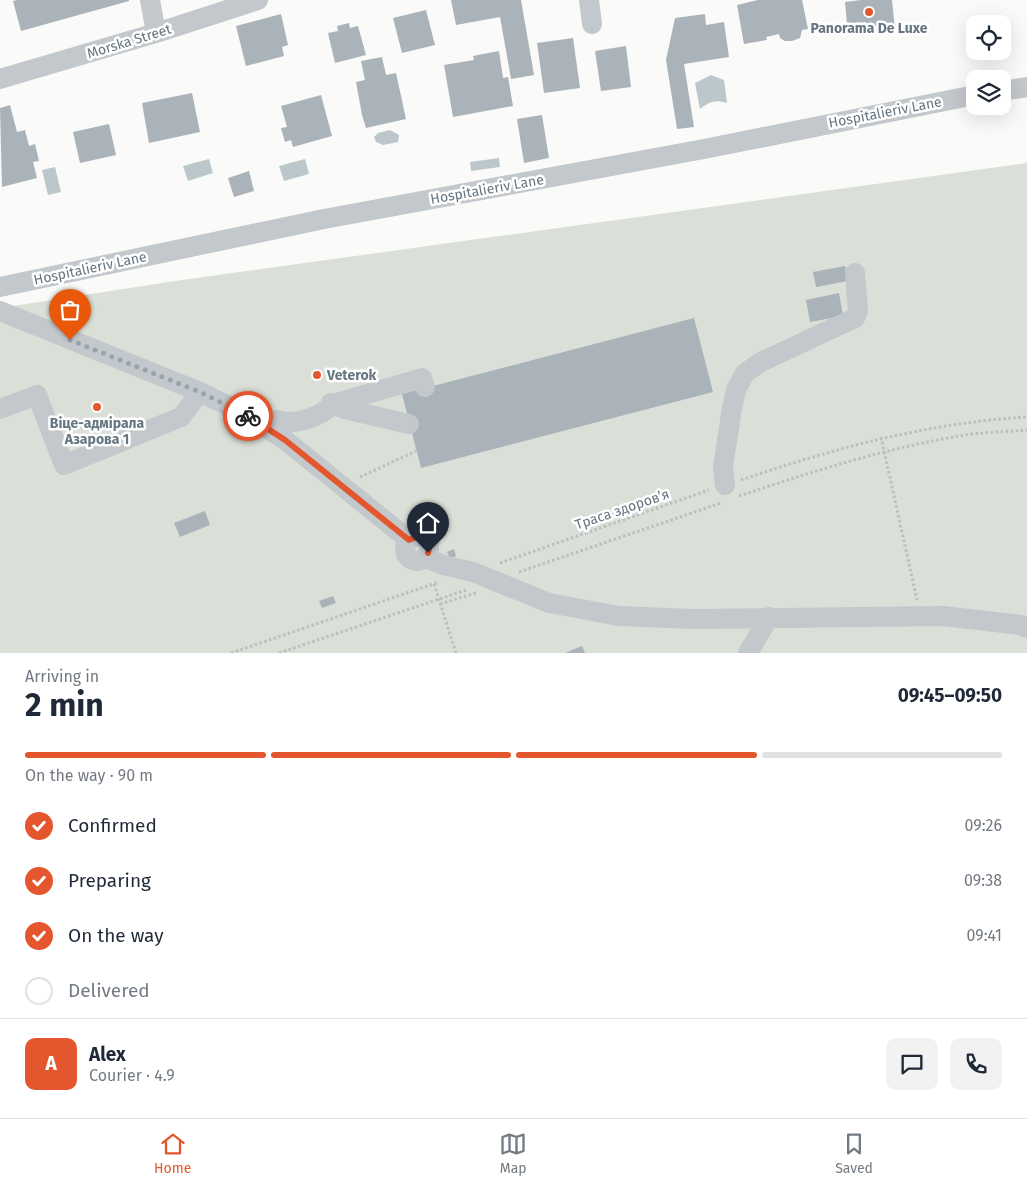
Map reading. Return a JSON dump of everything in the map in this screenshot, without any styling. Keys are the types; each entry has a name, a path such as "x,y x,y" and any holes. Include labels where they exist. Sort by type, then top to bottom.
{"street":[{"path":"150,0 156,33"},
{"name":"Morska Street","path":"0,79 156,33 258,0"},
{"path":"589,0 592,24"},
{"path":"1011,90 1027,87"},
{"name":"Hospitalieriv Lane","path":"0,287 324,219 704,149 966,97"},
{"path":"729,494 723,467 736,390 745,373 761,362 855,318 858,311 855,273"},
{"path":"0,311 270,422 342,486 409,540 405,550 410,559 415,561 425,558 443,565 473,572 549,603 618,616 693,619 943,616 1021,625 1027,628"},
{"path":"333,404 422,378 425,387"},
{"path":"0,409 37,395 64,464 182,417 200,392"},
{"path":"270,422 284,412 322,400 344,409 409,424"},
{"path":"748,653 769,617"}],"path":[{"name":"Траса здоров’я","path":"473,572 729,494 882,437 975,420 1027,417"},
{"path":"279,653 494,581 729,494 885,452 960,436 1027,430"},
{"path":"882,437 921,616"},
{"path":"342,486 416,451"},
{"path":"231,653 441,581"},
{"path":"434,584 456,653"}],"shaded area":[{"path":"711,75 724,80 727,103 712,102 700,109 695,83"},
{"path":"390,130 399,135 398,142 383,145 376,142 374,137 378,133"},
{"path":"499,158 500,167 471,171 470,162"},
{"path":"209,159 213,173 188,181 183,166"},
{"path":"305,159 309,174 284,181 279,166"},
{"path":"1027,163 1027,653 0,653 0,308 175,281"},
{"path":"55,167 61,192 48,195 42,170"}],"building":[{"path":"451,0 521,0 534,75 511,79 500,17 456,25"},
{"path":"758,0 802,0 808,29 802,30 800,38 792,41 785,41 780,38 779,34 766,37 767,40 744,44 737,5"},
{"name":"Panorama De Luxe","path":"892,0 895,29 866,32 866,22 847,24 845,2"},
{"path":"13,1 129,1 21,31"},
{"path":"426,10 435,45 402,53 393,18"},
{"path":"281,14 288,45 282,47 284,56 246,66 236,26"},
{"path":"705,14 706,25 724,22 729,57 684,64 694,127 677,129 666,60 675,18"},
{"path":"349,23 350,28 358,26 366,55 335,63 328,33 338,31 337,26"},
{"path":"573,38 580,88 544,93 537,43"},
{"path":"626,46 631,87 601,91 595,51"},
{"path":"499,51 503,78 508,77 513,106 453,117 444,65 474,60 473,56"},
{"path":"382,57 386,75 396,73 406,119 366,128 356,82 365,80 361,61"},
{"path":"192,93 200,132 149,143 142,103"},
{"path":"321,95 332,136 293,147 291,140 285,142 281,128 287,127 281,106"},
{"path":"10,105 17,132 25,130 29,146 35,144 39,161 33,162 37,178 2,187 0,108"},
{"path":"542,115 549,158 524,163 517,119"},
{"path":"109,124 116,155 80,163 73,132"},
{"path":"249,171 254,191 234,197 228,178"},
{"path":"845,266 848,281 816,287 813,272"},
{"path":"839,293 843,316 810,322 806,300"},
{"path":"694,318 713,392 421,468 402,394"},
{"path":"205,511 210,525 180,537 174,523"},
{"path":"454,549 456,556 450,559 447,552"},
{"path":"333,596 336,603 322,608 319,601"},
{"path":"582,646 585,653 565,653"}],"way so far":[{"path":"70,340 200,392 248,416"}],"place":[{"name":"Panorama De Luxe","path":"869,12"},
{"name":"Veterok","path":"317,375"},
{"name":"Віце-адмірала Азарова 1","path":"97,407"}],"route":[{"path":"248,416 285,440 409,540 418,537 424,539 429,548 428,553"}]}
